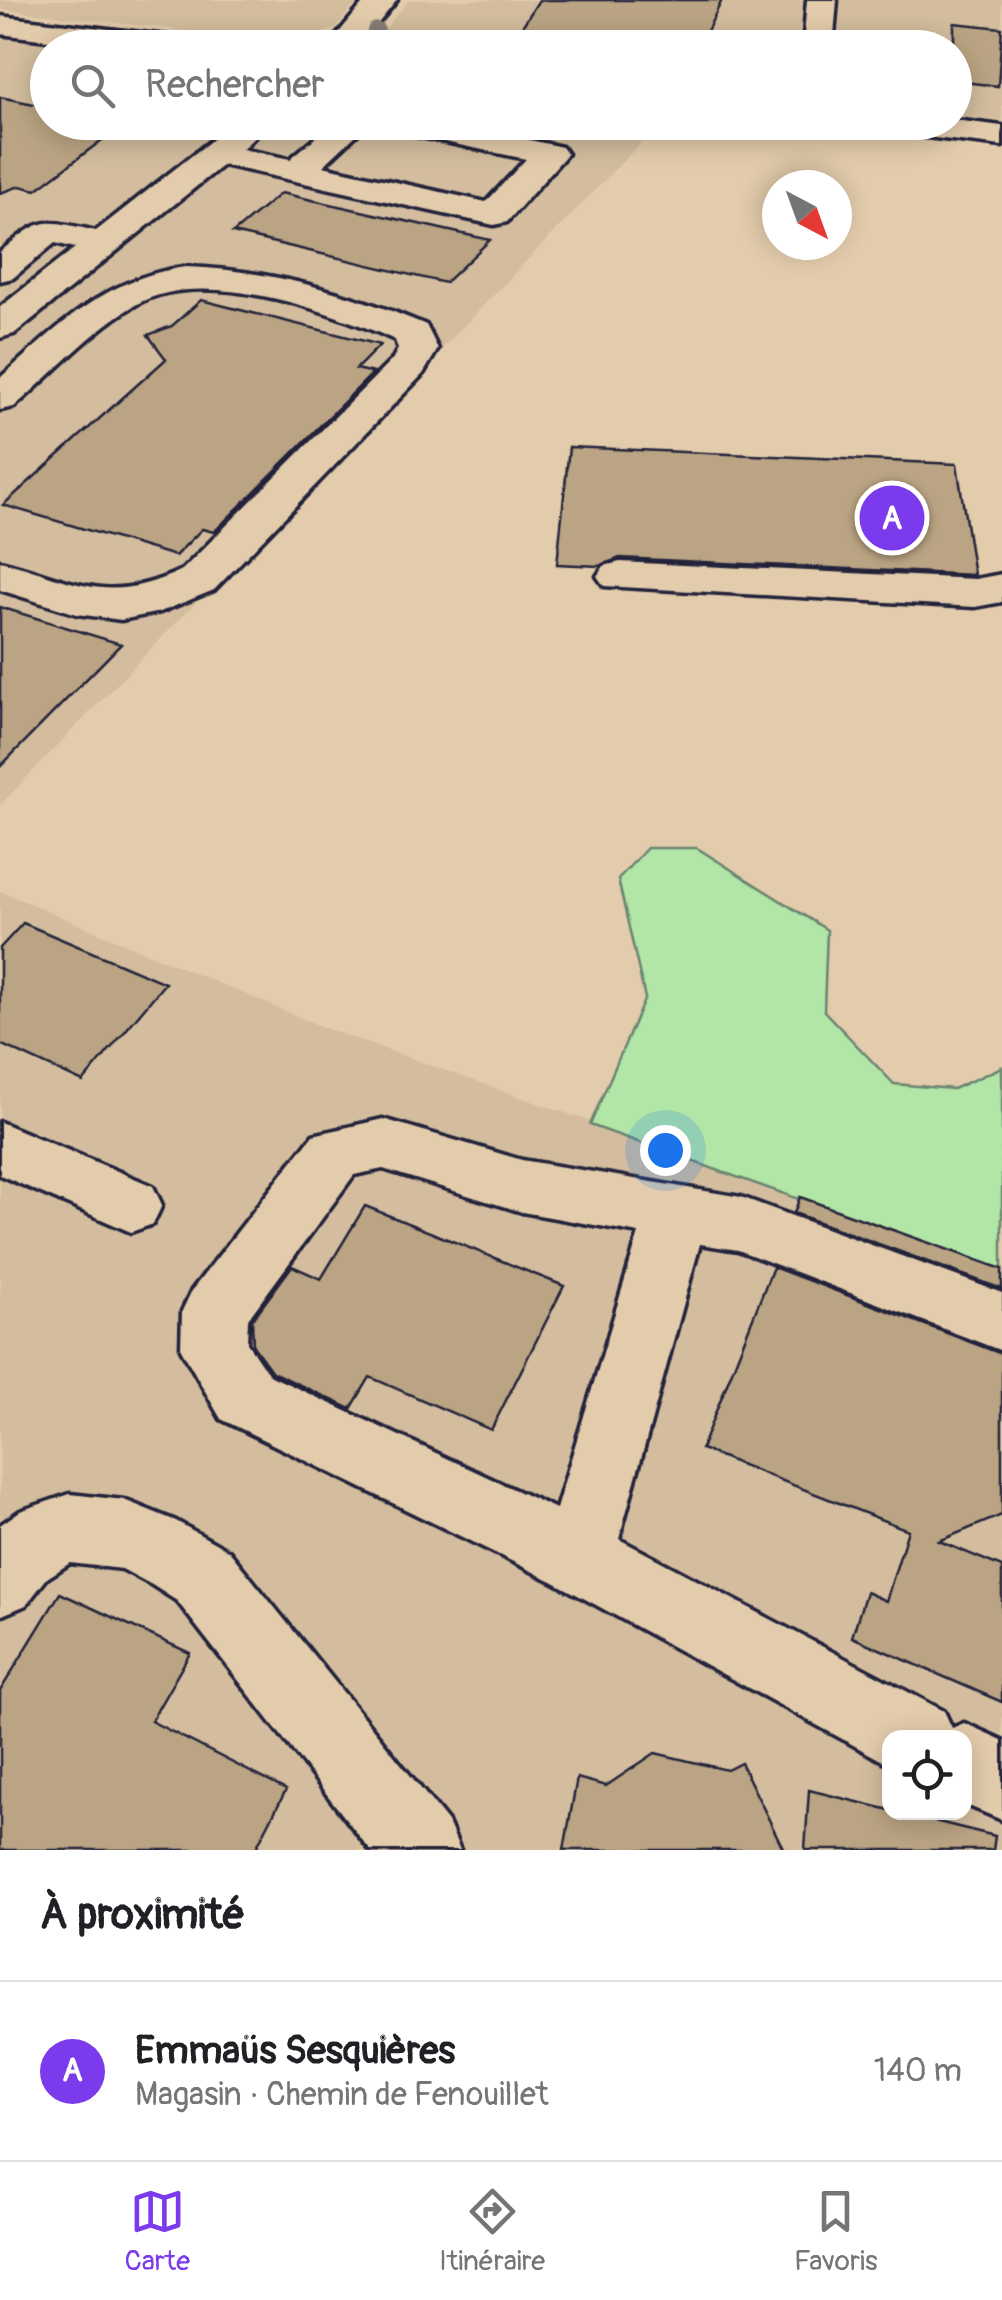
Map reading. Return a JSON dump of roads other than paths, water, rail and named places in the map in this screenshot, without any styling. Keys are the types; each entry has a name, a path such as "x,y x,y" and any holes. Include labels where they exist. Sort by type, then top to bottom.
{"street":[{"path":"22,0 82,7 60,30"},
{"path":"357,30 382,0"},
{"path":"820,30 822,0"},
{"path":"0,24 44,30"},
{"path":"972,132 1002,136"},
{"path":"53,354 2,325 232,140"},
{"path":"297,171 333,140"},
{"path":"215,154 494,214 550,154 482,140"},
{"path":"0,270 48,231 103,244"},
{"path":"0,398 127,294 198,277 227,278 386,322 412,333 418,348 409,366 198,580 167,598 132,608 107,607 0,575"},
{"path":"620,576 975,593 1002,588"},
{"path":"902,1730 578,1556 245,1396 214,1349 215,1311 335,1153 383,1144 522,1186 676,1216 741,1224 1002,1322"},
{"path":"0,1147 131,1205"},
{"path":"578,1556 676,1216"},
{"path":"0,1580 49,1533 89,1524 161,1549 203,1576 420,1850"},
{"path":"972,1766 1002,1781"}],"place":[{"name":"Emmaüs Sesquières","path":"892,518"}]}
